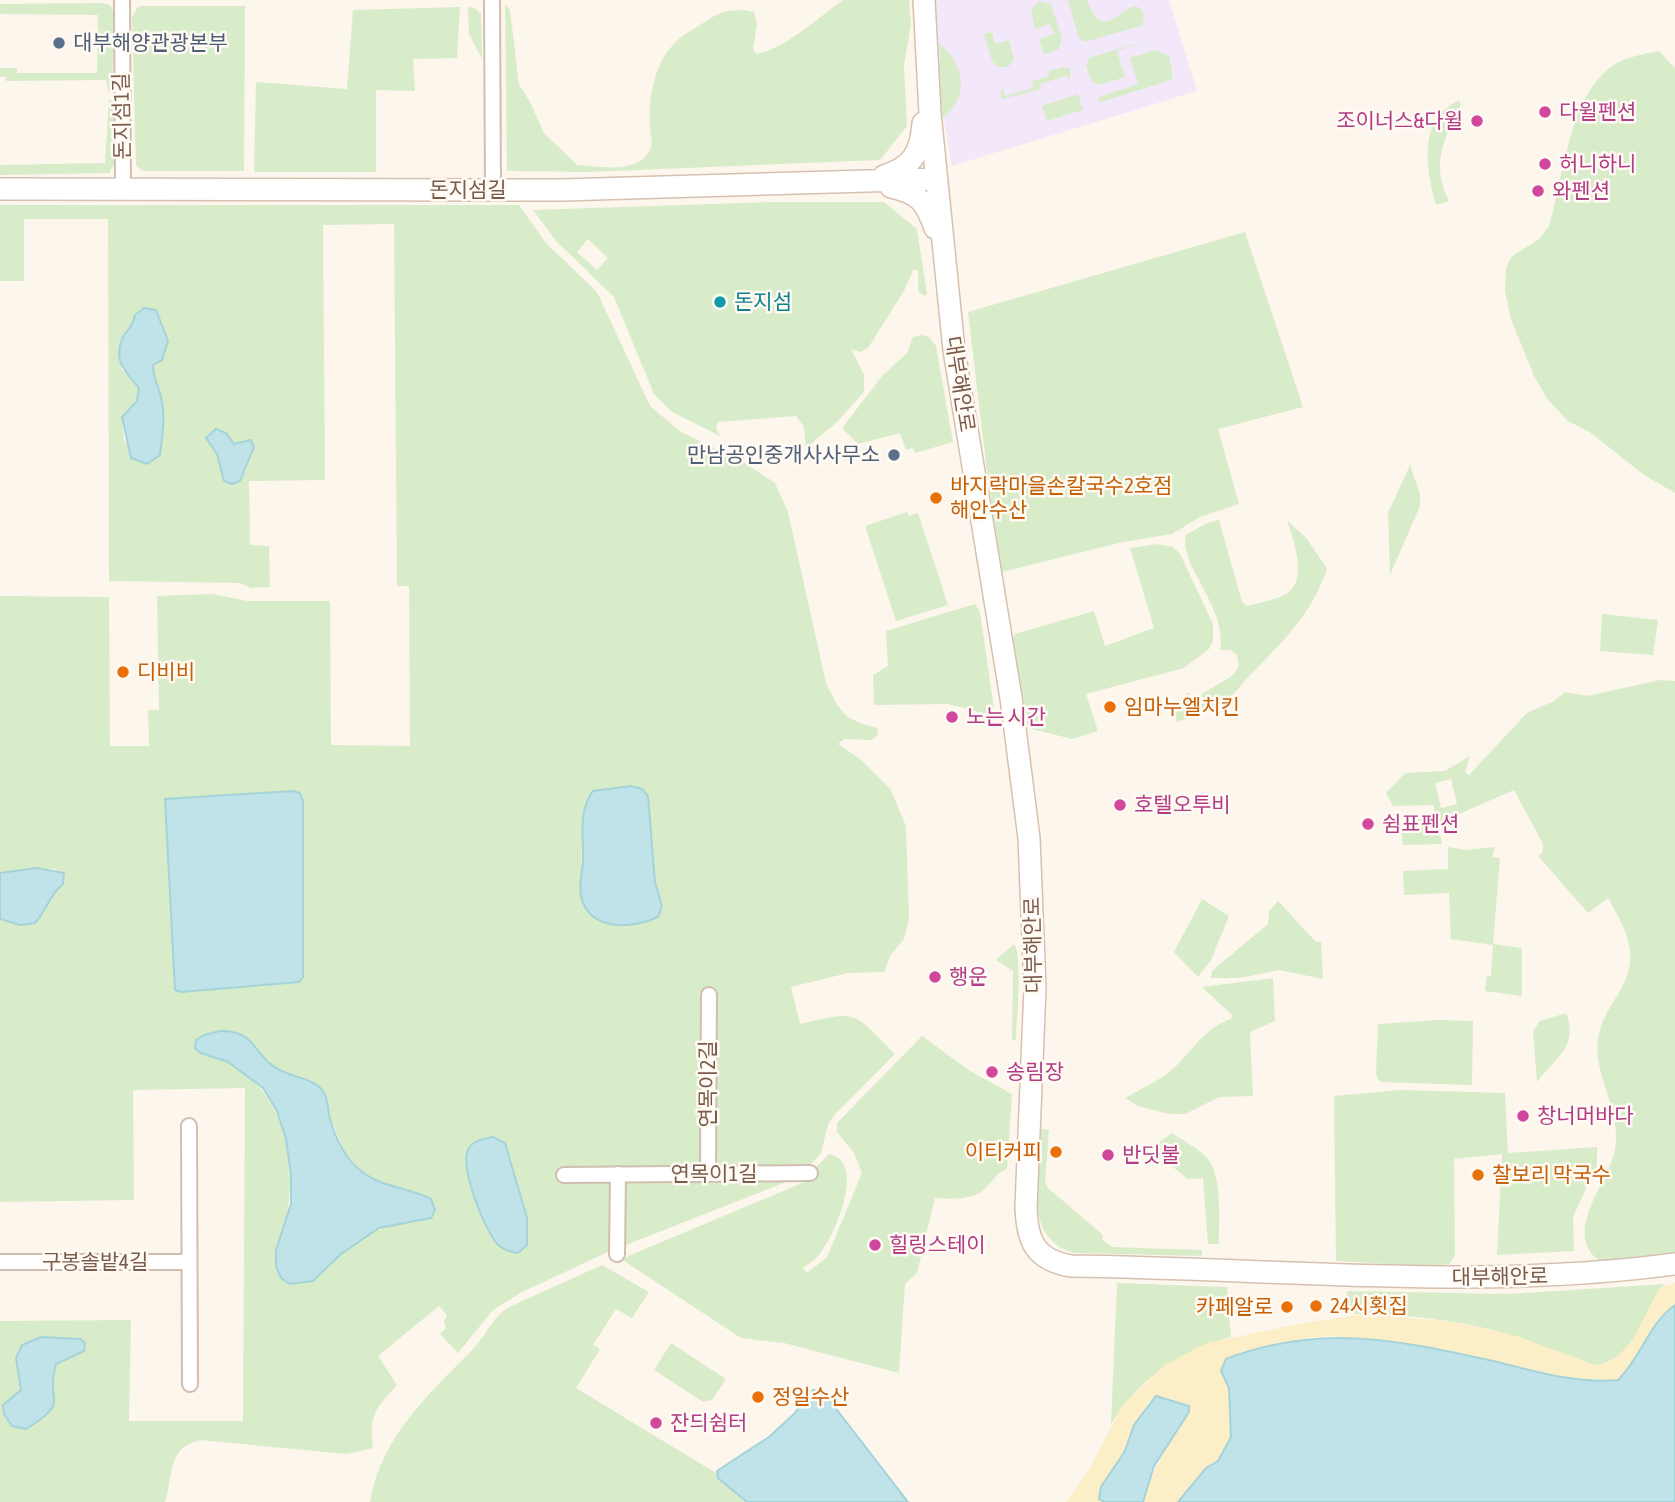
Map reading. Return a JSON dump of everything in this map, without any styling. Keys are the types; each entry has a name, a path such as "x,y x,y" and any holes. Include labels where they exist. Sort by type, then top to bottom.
{"street":[{"name":"돈지섬1길","path":"122,0 123,190"},
{"path":"492,0 493,190"},
{"name":"대부해안로","path":"924,0 936,179 954,350 1016,732 1030,848 1035,988 1026,1207 1028,1235 1037,1252 1053,1262 1071,1266 1429,1278 1556,1276 1675,1264"},
{"path":"873,181 908,166 921,146 922,60 926,27"},
{"name":"돈지섬길","path":"0,189 637,189 936,179"},
{"path":"873,181 907,190 922,199 945,260"},
{"name":"연목이2길","path":"708,1174 709,995"},
{"path":"189,1126 190,1384"},
{"name":"연목이1길","path":"564,1175 810,1173"},
{"path":"617,1254 618,1174"},
{"name":"구봉솔밭4길","path":"0,1262 189,1262"}],"shaded area":[{"path":"935,0 1169,0 1197,91 952,166 940,97"}],"green space":[{"path":"843,0 909,0 911,25 904,65 907,126 880,160 589,172 507,171 505,4 510,10 519,85 544,133 577,165 622,167 638,162 650,150 650,106 657,72 666,53 683,35 721,13 734,10 754,12 757,23 753,50 756,54 790,39"},
{"path":"1068,0 1087,0 1093,13 1105,22 1136,6 1143,11 1144,20 1141,26 1084,42 1078,36"},
{"path":"1039,1 1051,4 1062,38 1059,49 1044,55 1039,39 1054,34 1050,24 1035,29 1031,10"},
{"path":"0,4 110,5 114,13 112,91 108,91 106,80 6,81 6,77 0,77 0,68 17,68 17,73 97,73 98,15 0,14"},
{"path":"141,6 245,6 244,171 143,171 136,166 132,17"},
{"path":"460,7 457,58 413,59 415,91 376,90 376,172 254,172 256,82 347,89 353,10"},
{"path":"468,7 475,8 481,14 482,59 469,34"},
{"path":"992,32 995,44 1009,40 1014,59 1008,67 998,67 992,61 984,34"},
{"path":"1159,37 1117,51 1125,77 1100,85 1092,82 1086,66 1089,58"},
{"path":"939,43 954,60 961,80 957,101 942,118"},
{"path":"1156,50 1169,56 1173,75 1171,80 1098,103 1099,97 1138,84 1130,58"},
{"path":"1659,51 1675,68 1675,493 1644,475 1591,433 1568,421 1548,400 1534,376 1511,319 1505,291 1506,269 1511,257 1539,239 1549,226 1577,118 1597,80 1617,63"},
{"path":"1063,67 1070,69 1070,80 1066,76 1040,84 1041,89 1002,99 1000,91 1003,90 1005,96 1033,88 1032,81 1049,76 1048,71"},
{"path":"1078,94 1083,110 1047,121 1042,106"},
{"path":"109,99 113,102 115,163 109,173 0,175 0,165 105,163"},
{"path":"1459,101 1461,104 1445,140 1440,163 1440,175 1449,201 1436,205 1429,177 1428,147 1431,132 1436,119"},
{"path":"768,202 884,202 917,229 927,294 924,296 918,291 918,270 913,270 904,291 868,348 860,352 851,349 864,375 864,392 837,422 806,448 804,427 796,416 718,422 716,427 720,436 672,412 654,394 614,297 556,241 533,210","holes":["588,239 608,258 597,270 577,252"]},
{"path":"0,205 519,205 546,243 597,292 650,406 681,432 743,462 775,483 788,512 826,683 844,713 857,722 877,728 878,735 872,740 844,739 838,744 860,759 891,790 906,826 909,919 904,939 890,956 884,972 848,973 791,987 800,1024 834,1017 854,1018 870,1029 895,1054 836,1113 828,1124 821,1153 799,1177 608,1252 522,1292 493,1310 458,1353 440,1334 446,1328 444,1322 447,1315 439,1306 378,1356 397,1385 375,1413 372,1428 373,1448 347,1454 200,1440 189,1444 176,1456 165,1502 0,1502 0,1321 131,1320 129,1421 243,1421 245,1088 133,1090 134,1200 0,1202 0,919 44,913 53,892 63,884 64,874 54,869 0,873 0,596 109,597 110,746 149,746 148,710 159,710 157,596 212,594 248,601 330,601 331,745 410,746 409,586 397,586 394,224 323,225 325,480 249,481 250,545 269,546 270,587 251,588 240,583 109,581 108,219 24,219 24,281 0,281","holes":["144,308 156,310 162,360 153,364 163,411 160,455 147,464 124,441 122,417 137,401 139,388 121,369 123,337 133,326 135,315","226,433 234,444 254,447 246,471 224,481 217,454","631,786 642,789 648,796 655,882 660,895 598,920 587,911 581,898 582,825 587,799 593,791","293,791 300,794 303,801 303,970 175,990 165,799","256,1046 261,1057 329,1115 346,1155 361,1171 382,1184 422,1195 418,1222 378,1230 355,1243 325,1271 276,1250 285,1222 290,1192 289,1161 283,1132 272,1105 254,1082 231,1064 201,1053","85,1343 83,1351 56,1363 53,1402 46,1415 37,1422 3,1405 21,1390 18,1376"]},
{"path":"1245,232 1303,407 1218,429 1239,504 1200,517 1172,534 1123,542 1002,572 968,312"},
{"path":"913,337 929,337 936,346 953,442 915,453 913,448 906,450 900,433 858,444 842,428 883,375 907,353"},
{"path":"1410,465 1420,494 1420,506 1390,575 1388,513"},
{"path":"907,512 909,516 918,513 948,605 896,621 865,526"},
{"path":"1219,520 1242,602 1247,606 1286,594 1297,580 1297,559 1287,520 1307,539 1327,569 1304,615 1233,695 1209,709 1177,722 1174,712 1180,708 1188,692 1193,699 1232,676 1239,666 1237,655 1230,650 1220,650 1221,634 1217,618 1185,547 1186,535 1207,523"},
{"path":"1156,544 1173,547 1180,554 1213,624 1213,641 1209,649 1184,668 1086,694 1098,731 1072,739 1028,728 1013,639 1015,634 1094,611 1105,646 1154,628 1130,548"},
{"path":"975,604 980,612 995,716 948,704 874,705 873,675 888,666 886,631"},
{"path":"1602,614 1658,620 1653,655 1600,651"},
{"path":"1660,680 1675,681 1675,1252 1600,1261 1589,1250 1585,1237 1591,1207 1615,1149 1615,1120 1600,1067 1598,1040 1603,1022 1629,970 1629,947 1622,924 1608,898 1588,913 1538,856 1543,852 1543,844 1514,790 1445,820 1439,830 1442,844 1403,845 1401,824 1407,819 1435,819 1434,805 1393,806 1386,793 1405,773 1445,771 1470,756 1465,772 1469,775 1527,713 1554,701 1565,692 1587,696","holes":["1451,779 1457,804 1441,808 1435,783"]},
{"path":"1448,847 1466,850 1495,847 1492,857 1500,858 1493,944 1522,948 1522,996 1485,991 1487,976 1491,976 1493,945 1451,939 1449,893 1404,895 1403,871 1448,869"},
{"path":"1202,899 1229,916 1211,960 1198,977 1174,952"},
{"path":"1278,901 1316,942 1321,942 1323,979 1279,970 1240,978 1211,978 1212,971 1268,924 1269,911"},
{"path":"1014,944 1018,961 1018,989 1016,1039 1012,1041 1013,971 996,960"},
{"path":"1273,978 1275,1021 1250,1032 1253,1096 1219,1097 1185,1114 1169,1114 1138,1106 1125,1098 1166,1075 1207,1032 1231,1019 1232,1015 1202,987"},
{"path":"1566,1013 1569,1025 1567,1043 1558,1059 1537,1082 1533,1031 1540,1021"},
{"path":"1473,1021 1472,1085 1380,1082 1376,1075 1378,1024"},
{"path":"922,1036 970,1071 1012,1094 1007,1169 976,1195 935,1198 917,1273 905,1284 899,1373 784,1343 741,1338 621,1259 800,1184 829,1154 841,1160 846,1171 844,1203 823,1250 803,1268 807,1273 827,1257 862,1173 854,1153 837,1132 837,1123"},
{"path":"1400,1090 1505,1093 1508,1153 1597,1147 1597,1165 1573,1217 1574,1251 1497,1255 1502,1154 1454,1159 1455,1255 1450,1264 1430,1266 1336,1261 1334,1096"},
{"path":"1041,1129 1049,1130 1045,1182 1048,1188 1103,1235 1102,1240 1113,1247 1202,1250 1202,1256 1073,1253 1057,1245 1046,1233 1039,1218 1036,1201"},
{"path":"1172,1133 1205,1156 1211,1164 1218,1185 1219,1244 1208,1244 1203,1178 1188,1179 1150,1149"},
{"path":"602,1265 649,1292 632,1318 616,1309 593,1345 600,1349 576,1388 716,1473 747,1502 370,1502 384,1457 409,1418 478,1344 501,1312"},
{"path":"1117,1283 1227,1287 1231,1337 1194,1350 1162,1368 1134,1393 1111,1424"},
{"path":"1666,1284 1660,1288 1628,1346 1608,1362 1595,1366 1525,1339 1476,1326 1395,1315 1355,1314 1347,1301 1347,1291 1509,1294"},
{"path":"671,1343 726,1379 712,1400 703,1402 654,1370"}],"sand":[{"path":"1675,1283 1675,1305 1658,1321 1619,1380 1574,1379 1425,1348 1332,1336 1306,1338 1221,1371 1229,1388 1231,1437 1218,1461 1206,1468 1178,1502 1143,1502 1157,1465 1188,1406 1164,1397 1150,1401 1134,1425 1132,1436 1100,1499 1104,1502 1066,1502 1089,1470 1123,1405 1165,1365 1207,1343 1303,1323 1367,1314 1478,1327 1516,1336 1595,1365 1619,1355 1628,1346 1660,1288"}],"water":[{"path":"144,308 156,310 168,341 162,360 153,365 163,411 160,455 147,464 131,458 122,417 137,401 139,388 122,366 119,354 122,339 135,315"},
{"path":"216,429 226,433 234,444 251,440 254,447 240,481 232,484 224,481 217,454 206,438"},
{"path":"631,786 642,789 648,796 655,882 662,906 658,917 648,921 613,924 602,922 593,916 581,896 584,813 593,791"},
{"path":"293,791 300,793 303,801 303,977 299,982 181,992 175,990 165,799"},
{"path":"37,868 64,873 63,884 54,893 39,918 35,923 20,925 0,919 0,873"},
{"path":"220,1031 242,1035 274,1066 318,1086 326,1097 337,1139 350,1160 369,1177 431,1199 435,1210 431,1218 379,1228 341,1254 313,1281 290,1284 281,1278 276,1266 276,1250 291,1204 291,1174 286,1139 277,1111 263,1088 228,1062 201,1053 195,1048 196,1040"},
{"path":"493,1137 505,1143 527,1218 527,1245 518,1253 498,1245 493,1238 480,1213 470,1182 467,1168 469,1148 476,1142"},
{"path":"1675,1305 1675,1502 1178,1502 1206,1468 1218,1461 1231,1437 1229,1388 1221,1371 1226,1359 1294,1341 1359,1339 1424,1347 1571,1378 1618,1380 1633,1362 1658,1321"},
{"path":"41,1337 80,1339 85,1343 84,1351 56,1364 53,1377 54,1400 49,1412 26,1429 12,1426 4,1414 3,1405 21,1390 16,1358 22,1345"},
{"path":"813,1390 823,1392 908,1502 747,1502 718,1478 717,1471 769,1437 793,1415"},
{"path":"1156,1396 1189,1406 1189,1412 1154,1466 1143,1502 1104,1502 1099,1499 1101,1487 1125,1451 1134,1425"}],"place":[{"name":"대부해양관광본부","path":"59,43"},
{"name":"다윌펜션","path":"1545,112"},
{"name":"조이너스&다윌","path":"1477,121"},
{"name":"허니하니","path":"1545,164"},
{"name":"와펜션","path":"1538,191"},
{"name":"돈지섬","path":"720,302"},
{"name":"만남공인중개사사무소","path":"894,455"},
{"name":"바지락마을손칼국수2호점 해안수산","path":"936,498"},
{"name":"디비비","path":"123,672"},
{"name":"임마누엘치킨","path":"1110,707"},
{"name":"노는 시간","path":"952,717"},
{"name":"호텔오투비","path":"1120,805"},
{"name":"쉼표펜션","path":"1368,824"},
{"name":"행운","path":"935,977"},
{"name":"송림장","path":"992,1072"},
{"name":"창너머바다","path":"1523,1116"},
{"name":"이티커피","path":"1056,1152"},
{"name":"반딧불","path":"1108,1155"},
{"name":"찰보리 막국수","path":"1478,1175"},
{"name":"힐링스테이","path":"875,1245"},
{"name":"24시횟집","path":"1316,1306"},
{"name":"카페알로","path":"1287,1307"},
{"name":"정일수산","path":"758,1397"},
{"name":"잔듸쉼터","path":"656,1423"}]}
